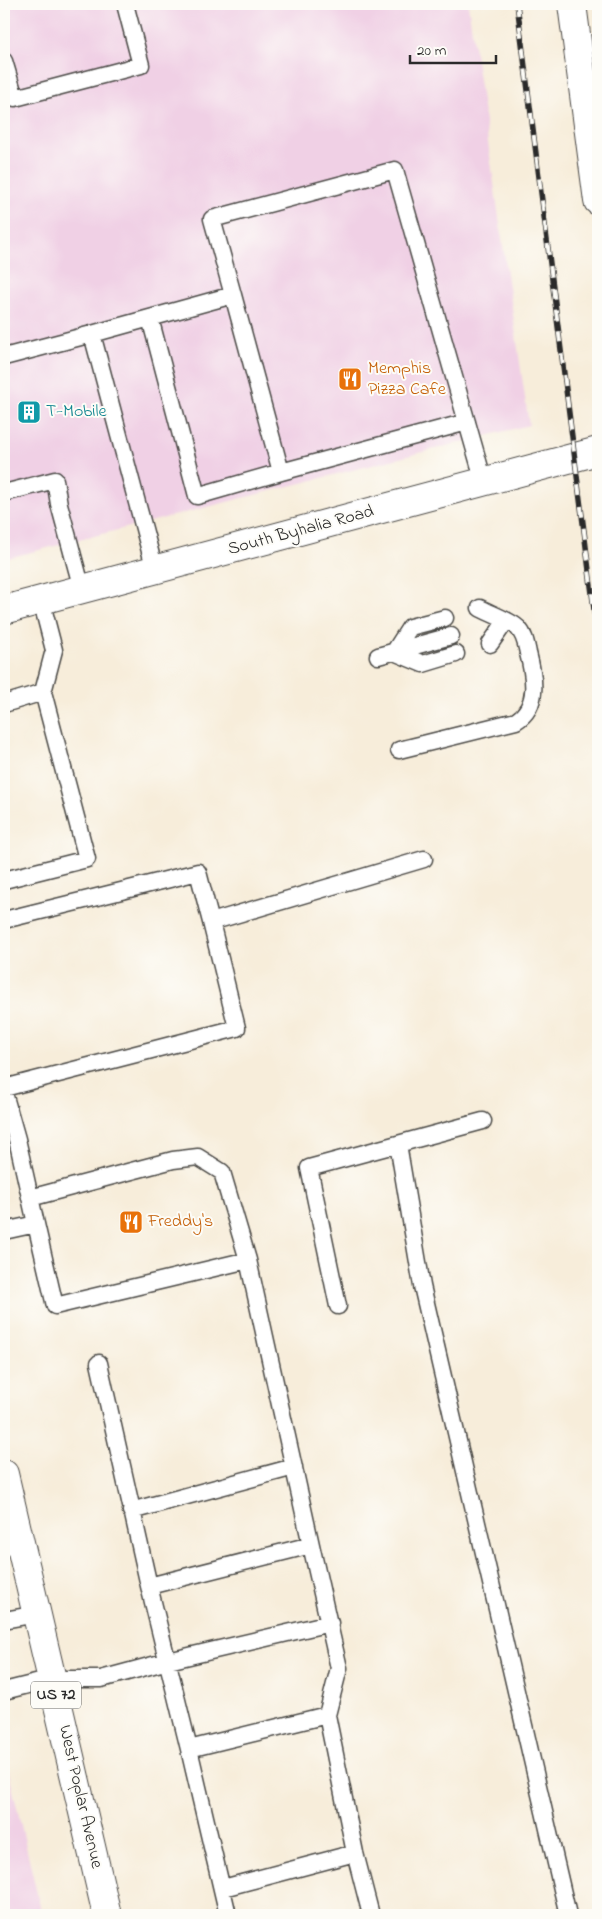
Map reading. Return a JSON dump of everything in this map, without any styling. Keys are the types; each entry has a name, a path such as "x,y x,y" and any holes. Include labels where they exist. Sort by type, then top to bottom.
{"main road":[{"path":"572,4 596,163 598,201"},
{"name":"South Byhalia Road","path":"4,610 598,451"},
{"name":"West Poplar Avenue","path":"4,1474 107,1915"}],"lane":[{"path":"4,61 15,98 141,65 125,4"},
{"path":"282,472 212,219 395,170 484,482"},
{"path":"4,357 233,295"},
{"path":"150,318 197,496 467,422"},
{"path":"92,334 155,570"},
{"path":"4,494 56,480 59,504 82,589"},
{"path":"4,880 87,859 43,692 54,650 41,600"},
{"path":"399,750 516,720 524,715 530,706 533,695 534,674 525,638 517,626 480,608"},
{"path":"394,652 410,627 445,618"},
{"path":"484,626 506,621"},
{"path":"490,644 506,621"},
{"path":"378,656 451,636"},
{"path":"394,652 423,664 456,654"},
{"path":"4,704 43,692"},
{"path":"211,922 424,859"},
{"path":"4,920 198,872 237,1028 4,1088"},
{"path":"4,1093 10,1141 30,1198 55,1306 248,1260"},
{"path":"338,1306 309,1168 483,1121"},
{"path":"398,1144 422,1286 568,1915"},
{"path":"30,1198 173,1160 198,1157 222,1172 248,1260 340,1668 328,1715 355,1853 372,1915"},
{"path":"4,1231 36,1224"},
{"path":"99,1363 148,1586 168,1661 228,1915"},
{"path":"132,1511 294,1467"},
{"path":"148,1586 311,1545"},
{"path":"4,1620 37,1614"},
{"path":"4,1691 52,1679 100,1678 330,1623"},
{"path":"189,1749 328,1715"},
{"path":"223,1888 355,1853"}],"shaded area":[{"path":"4,4 468,4 529,425 4,559"},
{"path":"4,1752 42,1915 4,1915"}],"railway":[{"path":"517,4 598,641"}],"place":[{"name":"Memphis Pizza Cafe","path":"350,379"},
{"name":"T-Mobile","path":"29,412"},
{"name":"Freddy's","path":"131,1222"}]}
